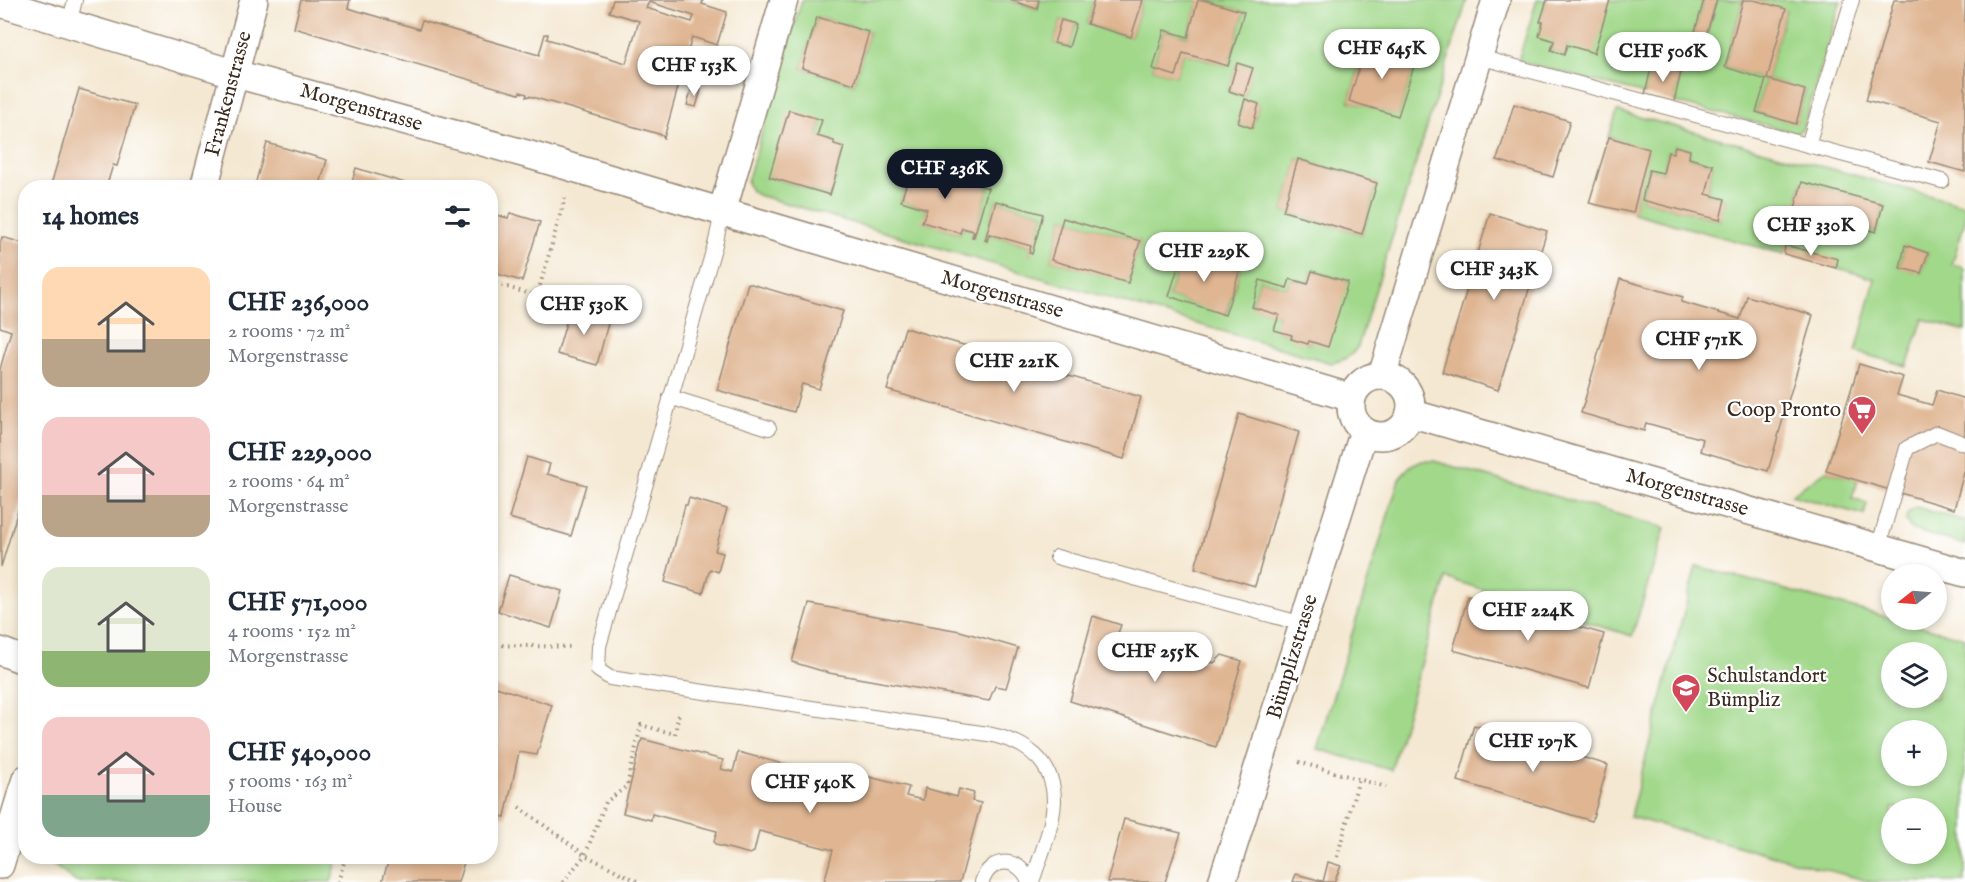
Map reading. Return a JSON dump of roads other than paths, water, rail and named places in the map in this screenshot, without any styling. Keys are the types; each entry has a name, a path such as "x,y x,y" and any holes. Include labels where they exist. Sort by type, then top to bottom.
{"street":[{"name":"Frankenstrasse","path":"206,180 254,0"},
{"path":"722,212 784,0"},
{"path":"1382,376 1496,0"},
{"name":"Morgenstrasse","path":"0,3 72,12 236,74 531,155 1352,398"},
{"path":"1382,376 1393,379 1402,386 1410,399 1410,412 1406,423 1394,434 1378,437 1357,426 1350,410 1352,398 1361,383 1373,377 1382,376"},
{"name":"Morgenstrasse","path":"1410,412 1965,573"},
{"name":"Bümplizstrasse","path":"1222,882 1364,431"},
{"path":"0,651 18,658"},
{"path":"0,865 18,805"}],"lane":[{"path":"1808,146 1852,0"},
{"path":"1479,57 1942,181"},
{"path":"722,212 716,241 599,646 598,670 610,678 1002,736 1023,745 1042,763 1050,779 1054,801 1048,831 1031,882"},
{"path":"670,397 768,428"},
{"path":"1878,548 1907,448 1937,433 1965,444"},
{"path":"1057,557 1303,624"},
{"path":"982,882 990,868 997,864 1012,863 1021,868 1031,882"}],"place":[{"name":"Coop Pronto","path":"1862,436"},
{"name":"Schulstandort Bümpliz","path":"1686,714"}]}
